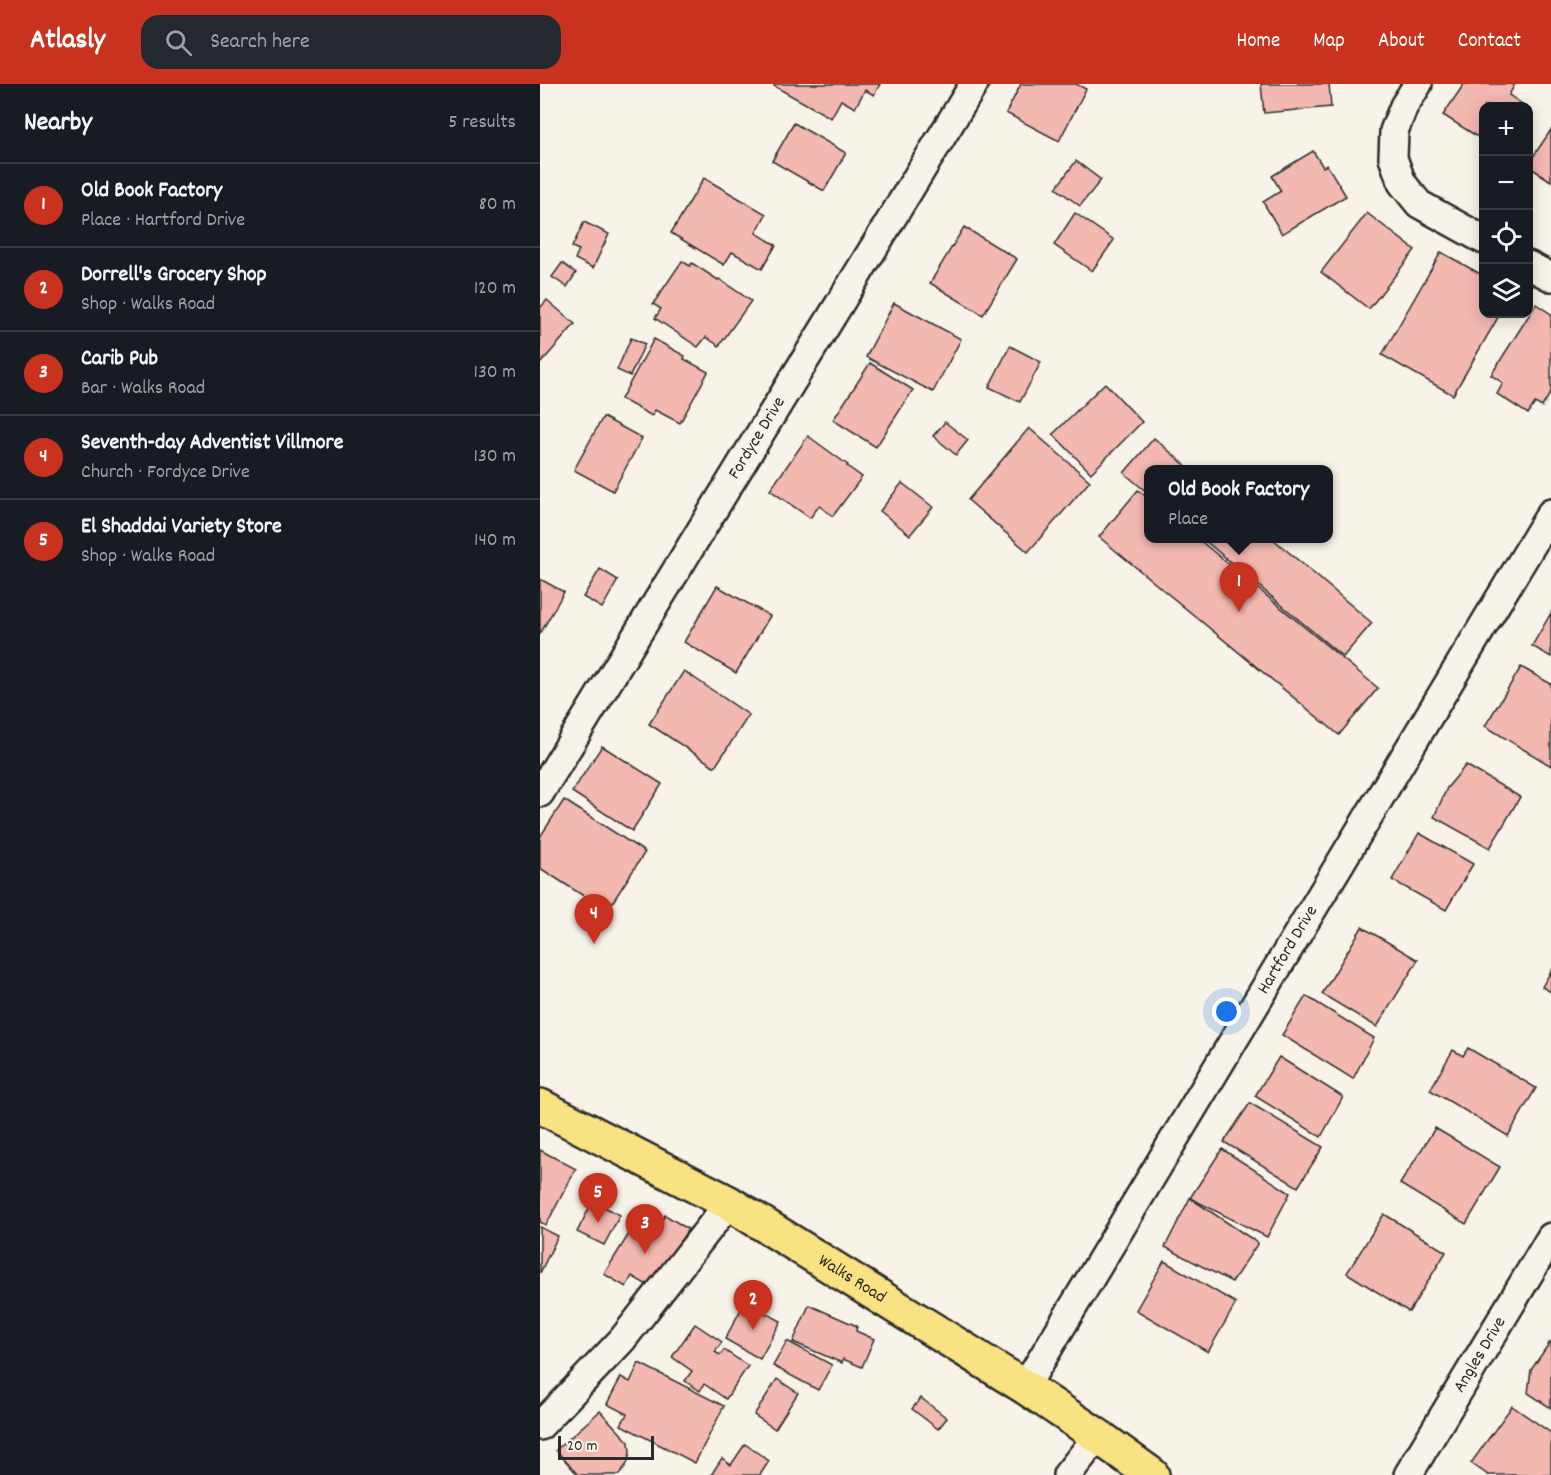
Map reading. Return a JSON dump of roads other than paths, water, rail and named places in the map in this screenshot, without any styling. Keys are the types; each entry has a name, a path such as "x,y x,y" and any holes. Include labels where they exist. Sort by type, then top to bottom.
{"main road":[{"name":"Walks Road","path":"540,1106 729,1203 1025,1387 1152,1475"}],"street":[{"name":"Fordyce Drive","path":"540,793 974,84"},
{"path":"1418,84 1404,106 1394,131 1393,158 1402,183 1419,204 1479,237"},
{"path":"1533,268 1551,277"},
{"name":"Hartford Drive","path":"1025,1387 1550,519"},
{"path":"540,1426 622,1340 729,1203"},
{"name":"Angles Drive","path":"1408,1475 1547,1251"},
{"path":"1068,1475 1098,1436"}],"place":[{"name":"Old Book Factory","path":"1239,612"},
{"name":"Seventh-day Adventist Villmore","path":"594,944"},
{"name":"El Shaddai Variety Store","path":"598,1223"},
{"name":"Carib Pub","path":"645,1254"},
{"name":"Dorrell's Grocery Shop","path":"753,1330"}]}
